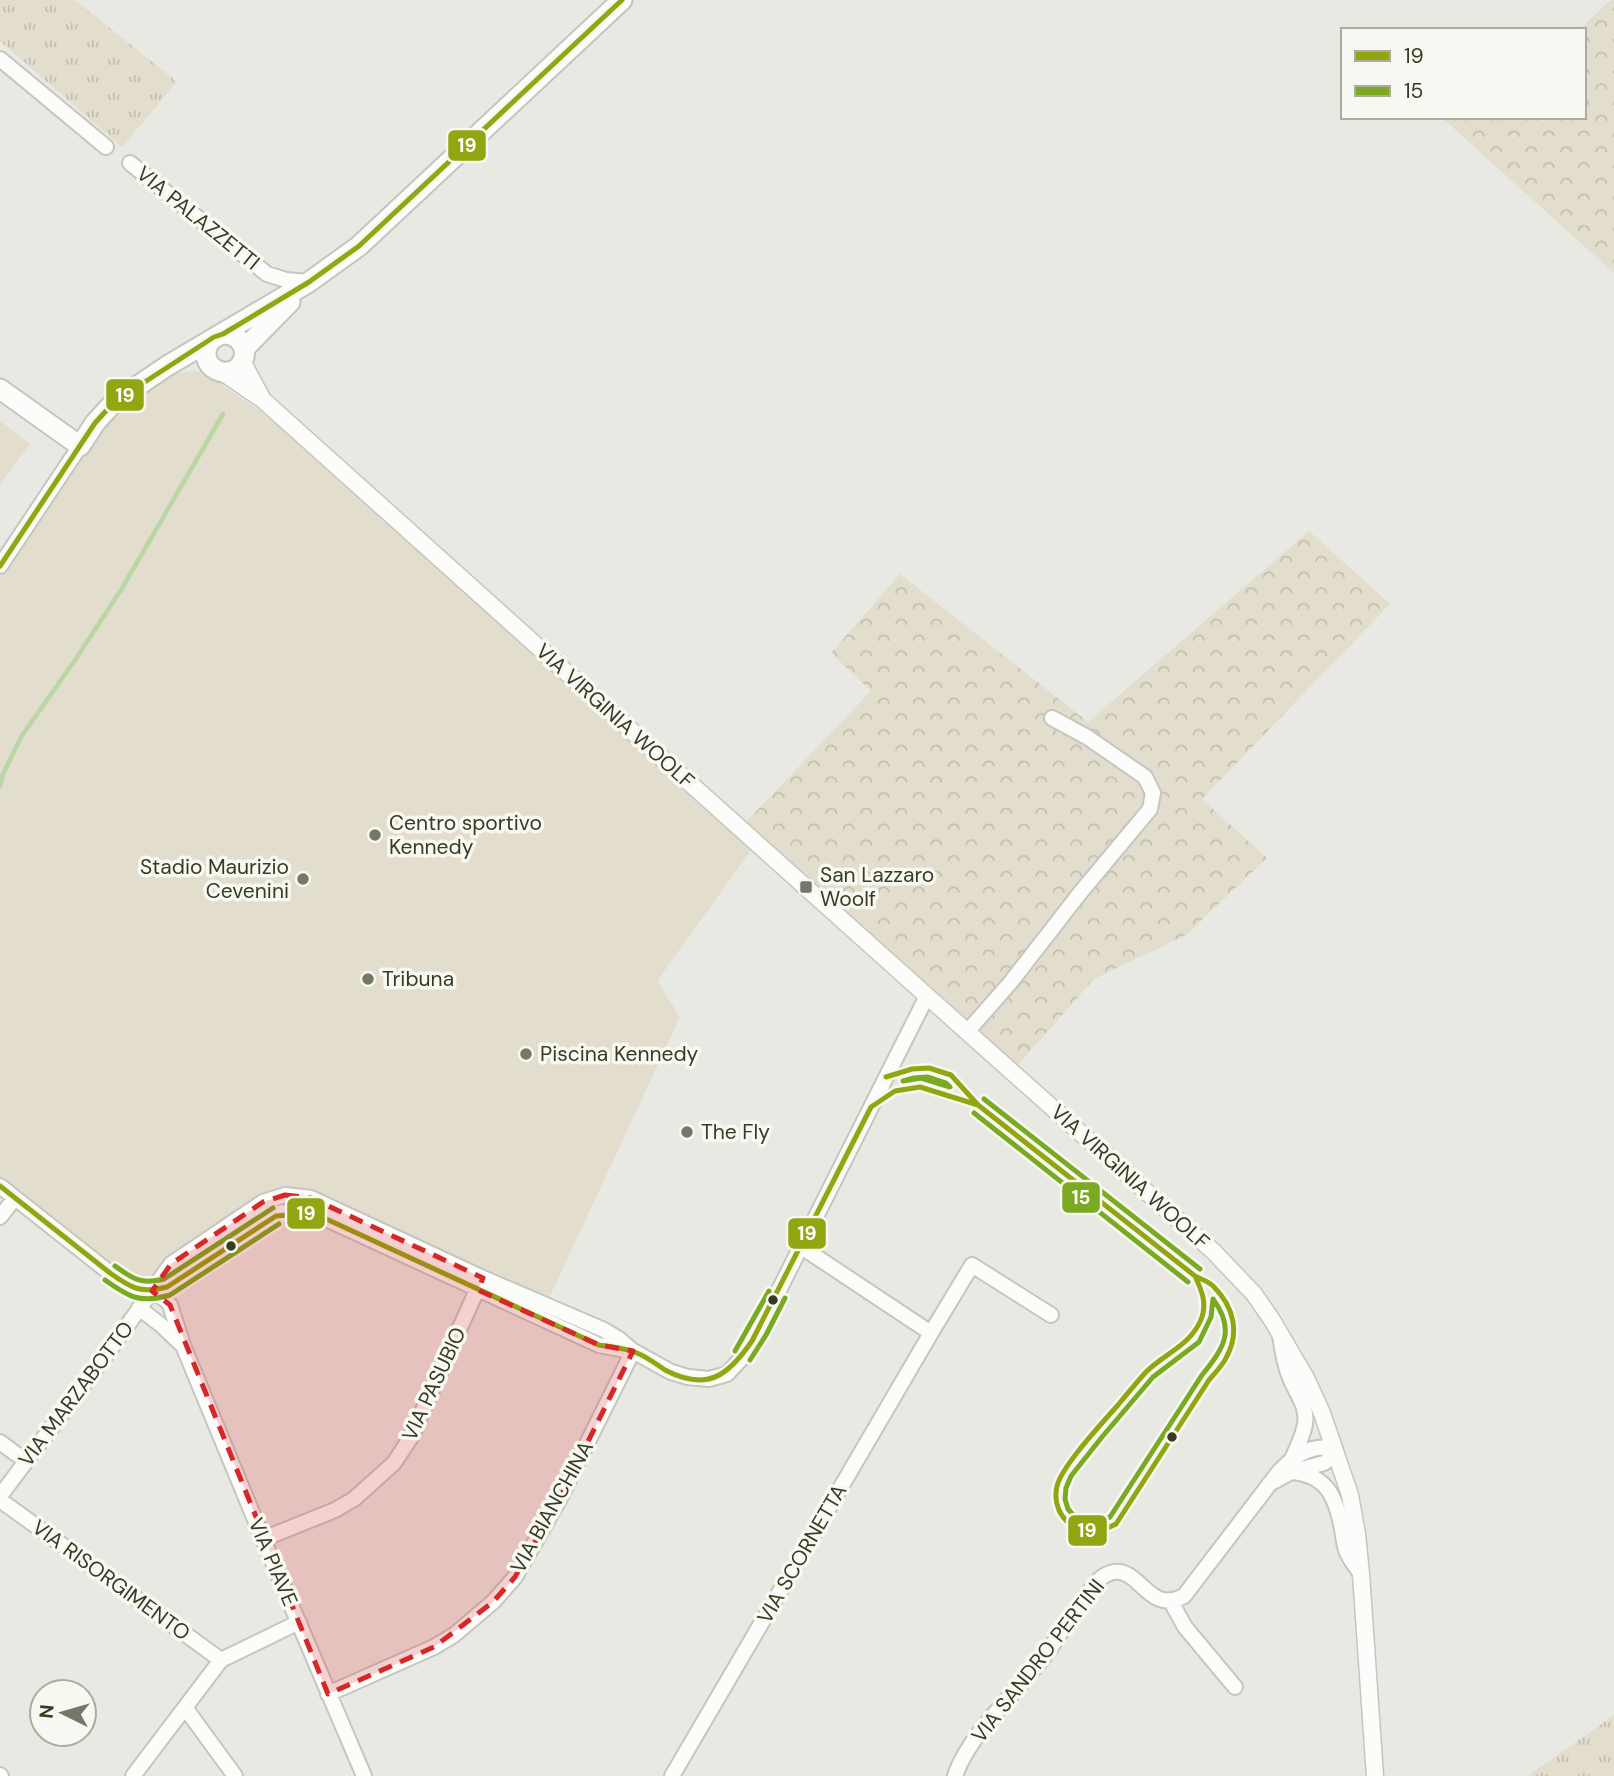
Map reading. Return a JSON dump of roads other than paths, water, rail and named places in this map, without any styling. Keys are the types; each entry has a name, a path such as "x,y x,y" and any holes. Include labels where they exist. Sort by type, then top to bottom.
{"main road":[{"path":"0,389 80,446 95,423 114,402 167,366 309,282 359,246 622,0"},
{"path":"167,366 235,370 243,355 309,282"},
{"path":"216,369 206,355 208,345 217,337 229,334 236,337 240,340 243,355"}],"street":[{"path":"0,60 106,146"},
{"name":"VIA PALAZZETTI","path":"130,163 267,274 286,280 309,282"},
{"name":"VIA PALAZZETTI","path":"267,274 273,288 271,306"},
{"name":"VIA VIRGINIA WOOLF","path":"243,355 263,400"},
{"name":"VIA VIRGINIA WOOLF","path":"216,369 263,400 1214,1252 1254,1294 1306,1378 1322,1413 1350,1494 1361,1574 1375,1776"},
{"path":"0,566 80,446"},
{"path":"967,1032 1010,983 1150,809 1153,793 1144,777 1087,737 1052,718"},
{"path":"276,1216 310,1213 322,1217 480,1284 604,1330 632,1351 671,1372 709,1379 727,1374 741,1359 752,1341 927,996"},
{"path":"0,1186 110,1273 136,1289 152,1292 167,1287 292,1206 312,1198 480,1284"},
{"name":"VIA MARZABOTTO","path":"0,1498 171,1265 263,1202 285,1195 312,1198"},
{"path":"0,1217 15,1198"},
{"path":"800,1246 931,1333"},
{"name":"VIA SCORNETTA","path":"672,1776 972,1265 1051,1315"},
{"name":"VIA PASUBIO","path":"263,1539 335,1510 355,1499 394,1463 411,1437 480,1284"},
{"name":"VIA PIAVE","path":"152,1292 170,1305 184,1348 364,1776"},
{"name":"VIA PIAVE","path":"139,1308 184,1348"},
{"name":"VIA VIRGINIA WOOLF","path":"1279,1334 1283,1358 1303,1404 1306,1421 1292,1466 1318,1481 1334,1498 1346,1551 1361,1574"},
{"name":"VIA BIANCHINA","path":"328,1694 434,1647 454,1635 493,1602 515,1577 559,1500 632,1351"},
{"path":"0,1442 16,1454"},
{"path":"1170,1601 1184,1596 1278,1473 1292,1466 1300,1454 1320,1446 1335,1449"},
{"name":"VIA RISORGIMENTO","path":"0,1498 221,1660"},
{"name":"VIA SANDRO PERTINI","path":"955,1776 972,1744 1045,1656 1085,1598 1103,1576 1118,1571 1126,1573 1161,1600 1170,1601 1185,1627 1235,1687"},
{"path":"133,1776 221,1660 299,1622"},
{"path":"186,1709 235,1776"}],"waterway":[{"path":"0,786 21,737 121,590 223,414"}],"place":[{"name":"Centro sportivo Kennedy","path":"375,835"},
{"name":"Stadio Maurizio Cevenini","path":"303,879"},
{"name":"San Lazzaro Woolf","path":"806,887"},
{"name":"Tribuna","path":"368,979"},
{"name":"Piscina Kennedy","path":"526,1054"},
{"name":"The Fly","path":"687,1132"}]}
